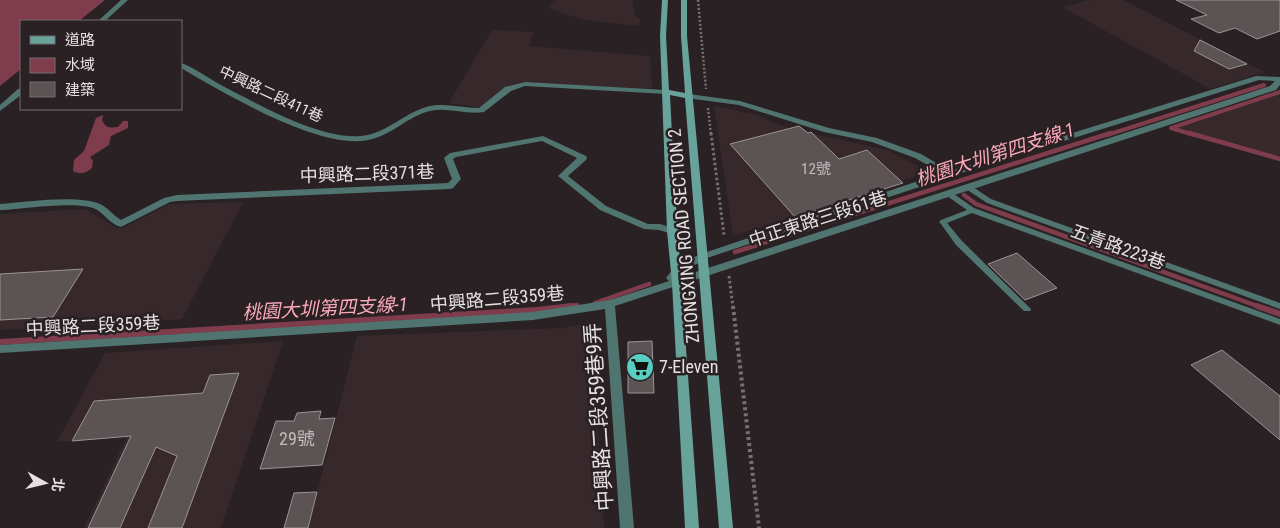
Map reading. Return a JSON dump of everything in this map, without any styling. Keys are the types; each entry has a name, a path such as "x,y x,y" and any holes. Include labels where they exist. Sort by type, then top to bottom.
{"street":[{"path":"102,20 125,0"},
{"name":"ZHONGXING ROAD SECTION 2","path":"665,0 663,36 672,231 692,528"},
{"name":"ZHONGXING ROAD SECTION 2","path":"684,0 684,36 726,528"},
{"name":"中興路二段411巷","path":"182,66 228,92 289,121 325,133 345,138 360,139 392,128 406,118 428,109 448,107 480,110 508,89 525,84 666,92"},
{"path":"676,278 704,256 949,174 1259,78 1280,80"},
{"name":"中正東路三段61巷","path":"676,278 705,272 1274,88 1280,80"},
{"path":"0,109 20,92"},
{"path":"666,92 740,103 827,130 874,140 918,156 949,174"},
{"name":"中興路二段371巷","path":"0,207 84,203 98,206 113,222 121,224 168,200 177,198 450,186 457,179 448,158 453,155 543,138 583,158 562,176 603,208 647,227 660,227 672,231"},
{"name":"中興路二段359巷","path":"0,349 533,316 610,304 665,287 676,278"},
{"name":"中興路二段359巷9弄","path":"610,304 627,528"}],"lane":[{"name":"五青路223巷","path":"968,187 989,201 1280,306"},
{"name":"五青路223巷","path":"950,194 972,210 1280,322"},
{"path":"972,210 943,222 959,244 1027,309"}],"path":[{"path":"698,0 706,98 724,235"},
{"path":"729,276 759,528"}],"shaded area":[{"path":"557,0 632,0 635,16 640,19 639,26 584,20 548,8"},
{"path":"1089,0 1123,0 1265,72 1211,89 1062,7"},
{"path":"492,30 534,32 529,46 650,56 652,89 523,82 510,85 483,106 477,107 449,103"},
{"path":"1280,94 1280,159 1176,129"},
{"path":"714,106 757,115 785,127 887,150 929,172 733,236"},
{"path":"243,202 182,319 0,330 0,214 85,209 117,228 123,228 169,204"},
{"path":"592,322 604,528 308,528 357,336 562,328"},
{"path":"283,341 221,528 84,528 127,437 57,442 105,353"}],"water":[{"path":"0,0 105,0 80,20 20,20 20,70 0,86"},
{"path":"103,115 102,120 108,127 118,127 123,121 128,121 128,128 111,136 109,145 90,157 93,161 92,168 83,173 73,171 74,160 84,151 96,118"}],"building":[{"path":"1176,0 1280,0 1280,31 1257,39 1235,28 1219,33 1191,19 1207,15"},
{"path":"1200,40 1247,64 1229,69 1194,51"},
{"path":"799,126 808,133 811,132 839,159 867,150 903,183 795,217 730,144"},
{"path":"1017,253 1057,288 1025,300 988,264"},
{"path":"83,269 53,317 0,320 0,274"},
{"name":"7-Eleven","path":"652,341 654,393 628,393 628,342"},
{"path":"1222,350 1280,396 1280,440 1191,365"},
{"path":"239,373 182,528 148,528 177,456 156,447 120,528 88,528 131,436 72,441 94,401 203,393 210,375"},
{"path":"321,411 319,419 335,418 322,465 260,469 276,421 294,421 297,413"},
{"path":"317,492 308,528 284,528 294,493"}],"waterway":[{"name":"桃園大圳第四支線-1","path":"1107,135 1264,85"},
{"path":"1194,135 1171,128 1280,92"},
{"name":"桃園大圳第四支線-1","path":"735,252 1111,133"},
{"path":"1189,133 1280,159"},
{"path":"964,195 976,204 1260,307"},
{"name":"桃園大圳第四支線-1","path":"595,303 649,284"},
{"name":"桃園大圳第四支線-1","path":"562,307 577,305"},
{"name":"桃園大圳第四支線-1","path":"0,342 537,310 572,306"},
{"path":"1257,306 1280,314"}],"place":[{"name":"7-Eleven","path":"640,367"}]}
